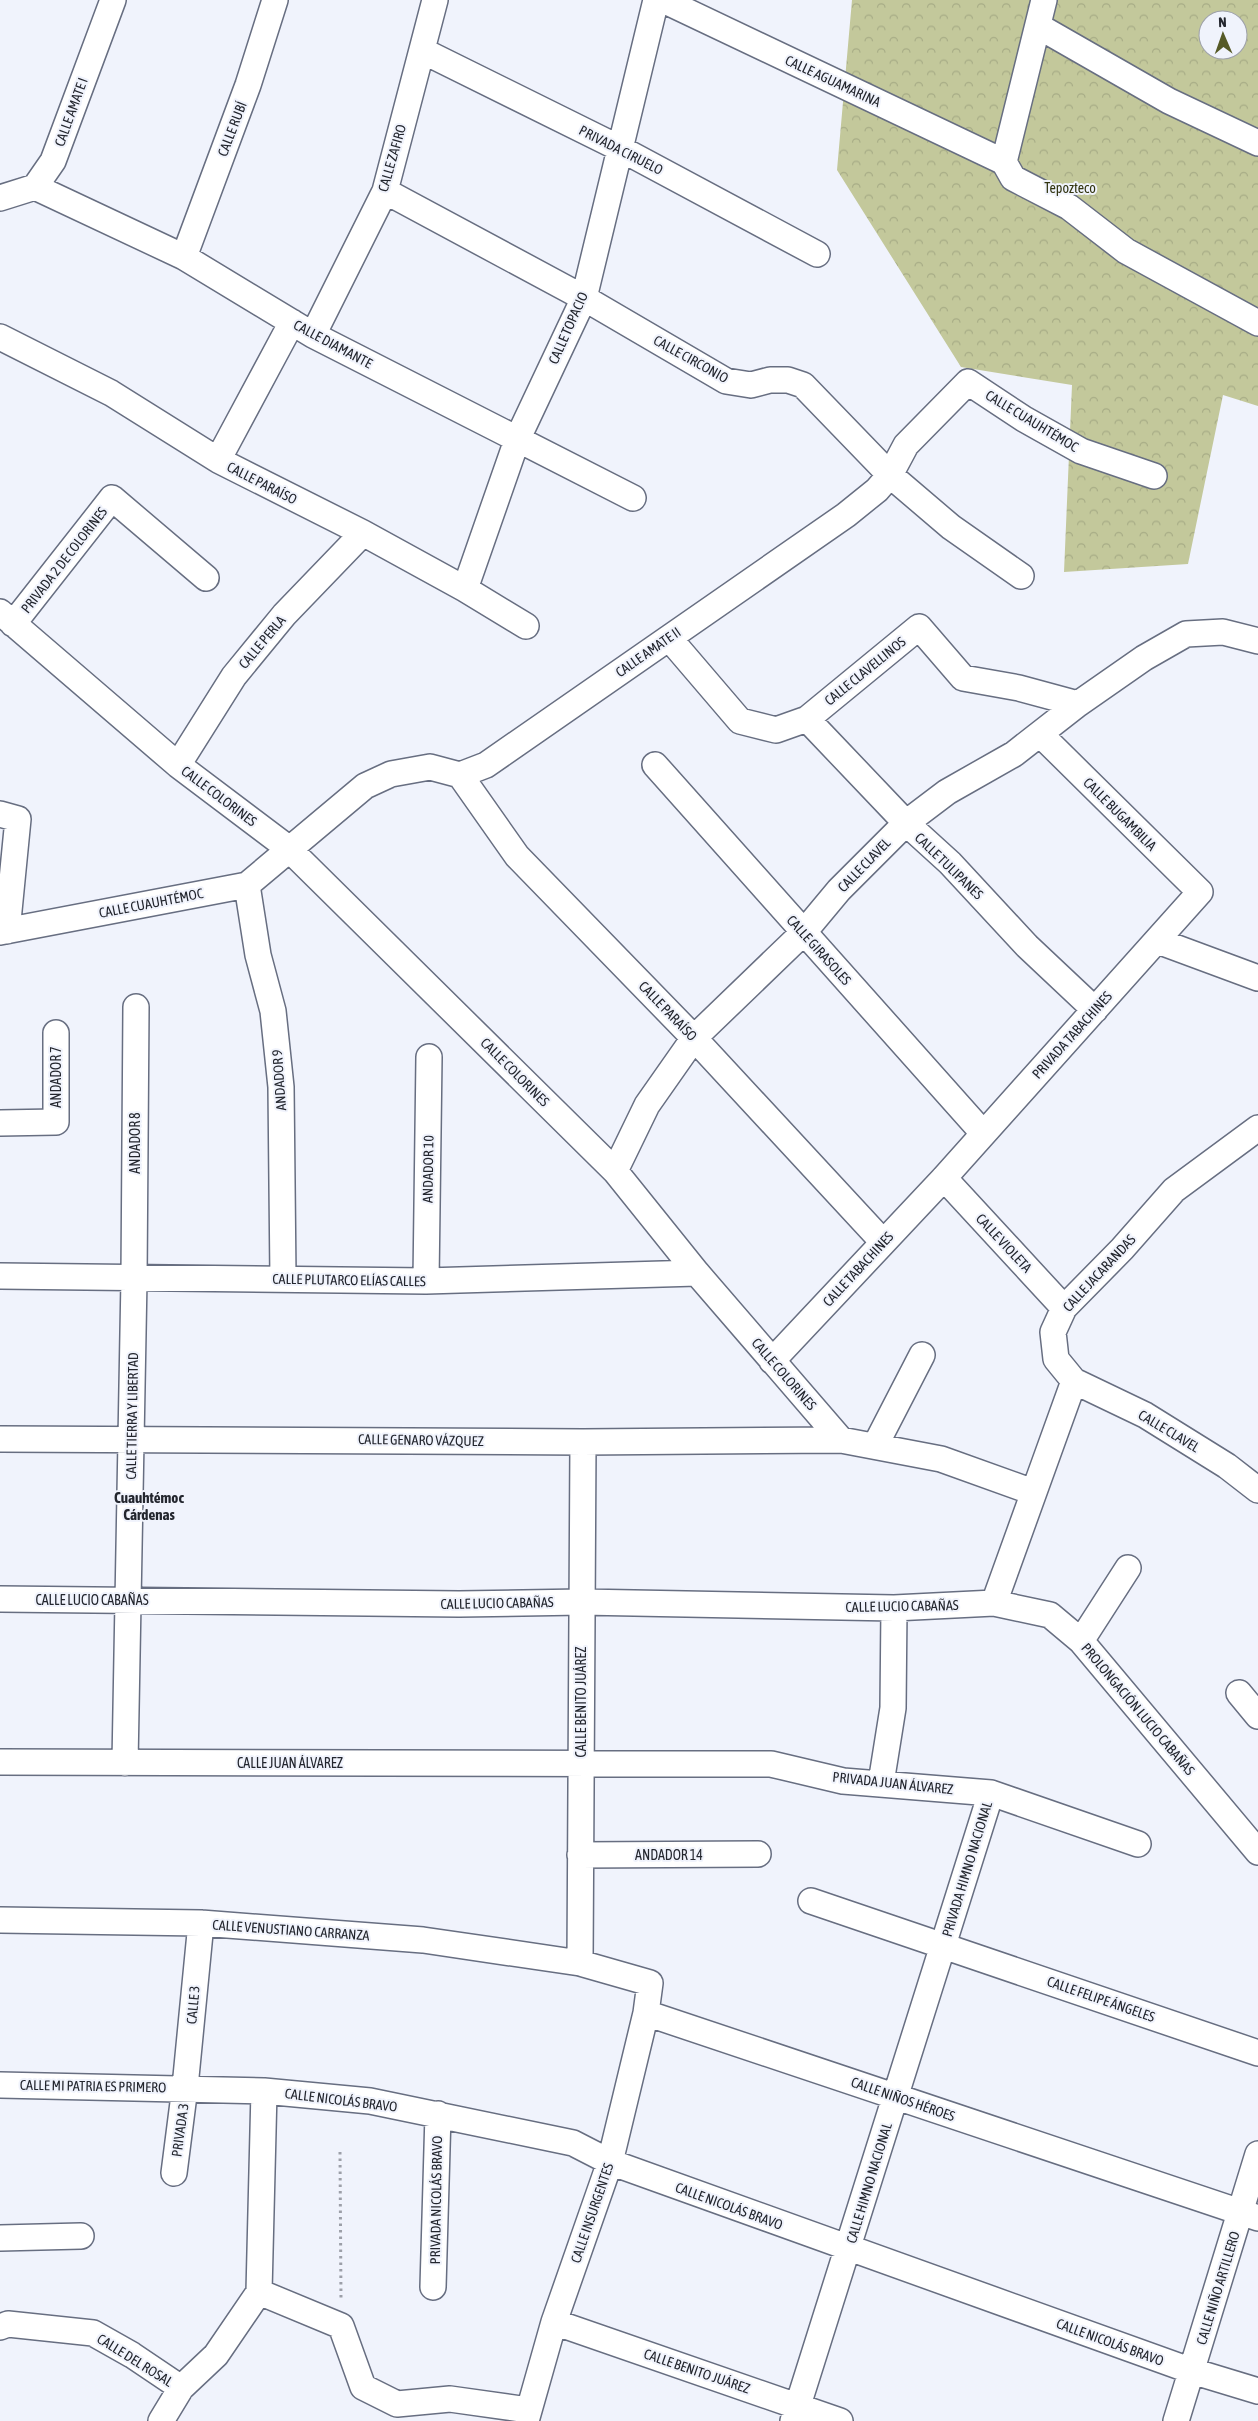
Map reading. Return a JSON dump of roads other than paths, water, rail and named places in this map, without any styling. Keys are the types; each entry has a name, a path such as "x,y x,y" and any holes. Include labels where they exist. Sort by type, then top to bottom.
{"street":[{"name":"CALLE AMATE I","path":"34,187 53,161 113,0"},
{"name":"CALLE RUBÍ","path":"184,257 248,85 275,0"},
{"name":"CALLE ZAFIRO","path":"313,335 385,190 436,0"},
{"name":"CALLE TOPACIO","path":"465,589 517,440 584,298 656,0"},
{"name":"CALLE AGUAMARINA","path":"662,0 1004,162"},
{"path":"1044,0 1004,162 1013,178 1069,207 1126,251 1258,323"},
{"path":"1038,26 1169,100 1258,143"},
{"name":"PRIVADA CIRUELO","path":"422,51 621,149 817,254"},
{"path":"0,198 34,187"},
{"name":"CALLE DIAMANTE","path":"34,187 184,257 313,335 633,498"},
{"name":"CALLE CIRCONIO","path":"385,190 584,298 726,381 751,385 770,380 788,380 803,385 890,475 951,527 1021,576"},
{"path":"218,460 292,322"},
{"name":"CALLE PARAÍSO","path":"0,337 111,393 218,460 363,533 465,589 526,626"},
{"name":"CALLE AMATE II","path":"460,775 486,766 846,516 877,490 890,475 906,445 968,382"},
{"name":"CALLE CUAUHTÉMOC","path":"968,382 1024,419 1080,452 1154,476"},
{"name":"PRIVADA 2 DE COLORINES","path":"7,618 112,498 206,578"},
{"name":"CALLE PERLA","path":"178,765 234,676 284,615 363,533"},
{"name":"CALLE COLORINES","path":"7,618 178,765 288,848 615,1172 697,1273 842,1440"},
{"name":"CALLE CLAVELLINOS","path":"669,638 740,721 776,730 807,719 919,627 964,678 1019,688 1078,704"},
{"name":"CALLE CLAVEL","path":"615,1172 647,1104 694,1038 804,932 839,890 906,824 947,792 1014,754 1041,735 1078,704 1144,658 1186,634 1224,632 1258,641"},
{"name":"CALLE TULIPANES","path":"807,719 906,824 950,863 1027,946 1095,1010"},
{"name":"CALLE BUGAMBILIA","path":"1041,735 1200,892"},
{"name":"CALLE GIRASOLES","path":"655,765 983,1133"},
{"path":"247,885 288,848 365,786 391,774 430,767 460,775"},
{"name":"CALLE PARAÍSO","path":"460,775 517,856 694,1038 883,1242"},
{"path":"0,814 18,818 3,931"},
{"name":"CALLE CUAUHTÉMOC","path":"3,931 247,885"},
{"name":"ANDADOR 9","path":"247,885 258,956 273,1011 281,1087 282,1278"},
{"name":"PRIVADA TABACHINES","path":"944,1178 1200,892"},
{"path":"1158,941 1257,975"},
{"name":"ANDADOR 8","path":"134,1278 136,1007"},
{"name":"ANDADOR 7","path":"0,1123 56,1122 56,1033"},
{"name":"ANDADOR 10","path":"426,1281 429,1058"},
{"name":"CALLE JACARANDAS","path":"1074,1381 1056,1359 1053,1332 1064,1308 1122,1250 1174,1190 1258,1128"},
{"name":"CALLE TABACHINES","path":"772,1361 944,1178"},
{"name":"CALLE VIOLETA","path":"944,1178 1064,1308"},
{"name":"CALLE PLUTARCO ELÍAS CALLES","path":"0,1276 426,1281 697,1273"},
{"name":"CALLE TIERRA Y LIBERTAD","path":"125,1763 134,1278"},
{"path":"875,1446 922,1355"},
{"path":"994,1603 1074,1381"},
{"name":"CALLE CLAVEL","path":"1074,1381 1145,1415 1227,1466 1258,1490"},
{"name":"CALLE GENARO VÁZQUEZ","path":"0,1439 583,1442 842,1440"},
{"path":"842,1440 941,1459 1033,1492"},
{"name":"CALLE BENITO JUÁREZ","path":"580,1963 583,1442"},
{"path":"1081,1640 1128,1568"},
{"name":"CALLE LUCIO CABAÑAS","path":"0,1600 459,1604 582,1602 894,1608 994,1603"},
{"name":"PROLONGACIÓN LUCIO CABAÑAS","path":"994,1603 1050,1615 1081,1640 1257,1849"},
{"path":"881,1784 893,1708 894,1608"},
{"path":"1239,1692 1258,1716"},
{"name":"CALLE JUAN ÁLVAREZ","path":"0,1762 581,1763"},
{"name":"PRIVADA JUAN ÁLVAREZ","path":"581,1763 771,1764 843,1781 991,1793 1138,1844"},
{"name":"PRIVADA HIMNO NACIONAL","path":"944,1945 991,1793"},
{"name":"ANDADOR 14","path":"580,1855 758,1854"},
{"name":"CALLE FELIPE ÁNGELES","path":"811,1901 1258,2053"},
{"name":"CALLE VENUSTIANO CARRANZA","path":"0,1920 201,1924 423,1940 580,1963"},
{"name":"CALLE 3","path":"186,2087 201,1924"},
{"name":"CALLE HIMNO NACIONAL","path":"796,2414 944,1945"},
{"path":"580,1963 650,1983 646,2013"},
{"name":"CALLE NIÑOS HÉROES","path":"646,2013 1249,2215"},
{"name":"CALLE INSURGENTES","path":"259,2292 341,2326 363,2387 394,2413 450,2399 527,2416 554,2322 610,2162 646,2013"},
{"name":"CALLE MI PATRIA ES PRIMERO","path":"0,2085 186,2087"},
{"name":"CALLE NICOLÁS BRAVO","path":"186,2087 264,2091 370,2101 573,2143 610,2162 848,2249 1192,2371 1258,2391"},
{"name":"PRIVADA 3","path":"174,2173 186,2087"},
{"path":"161,2421 181,2388 216,2355 259,2292 264,2091"},
{"name":"PRIVADA NICOLÁS BRAVO","path":"434,2287 438,2114"},
{"name":"CALLE NIÑO ARTILLERO","path":"1176,2421 1192,2371 1249,2215 1258,2154"},
{"path":"0,2238 81,2236"},
{"name":"CALLE BENITO JUÁREZ","path":"554,2322 796,2414 840,2421"},
{"name":"CALLE DEL ROSAL","path":"0,2327 8,2324 93,2333 132,2355 181,2388"}],"district":[{"name":"Cuauhtémoc Cárdenas","path":"149,1506"}],"park label":[{"name":"Tepozteco","path":"1070,188"}]}
